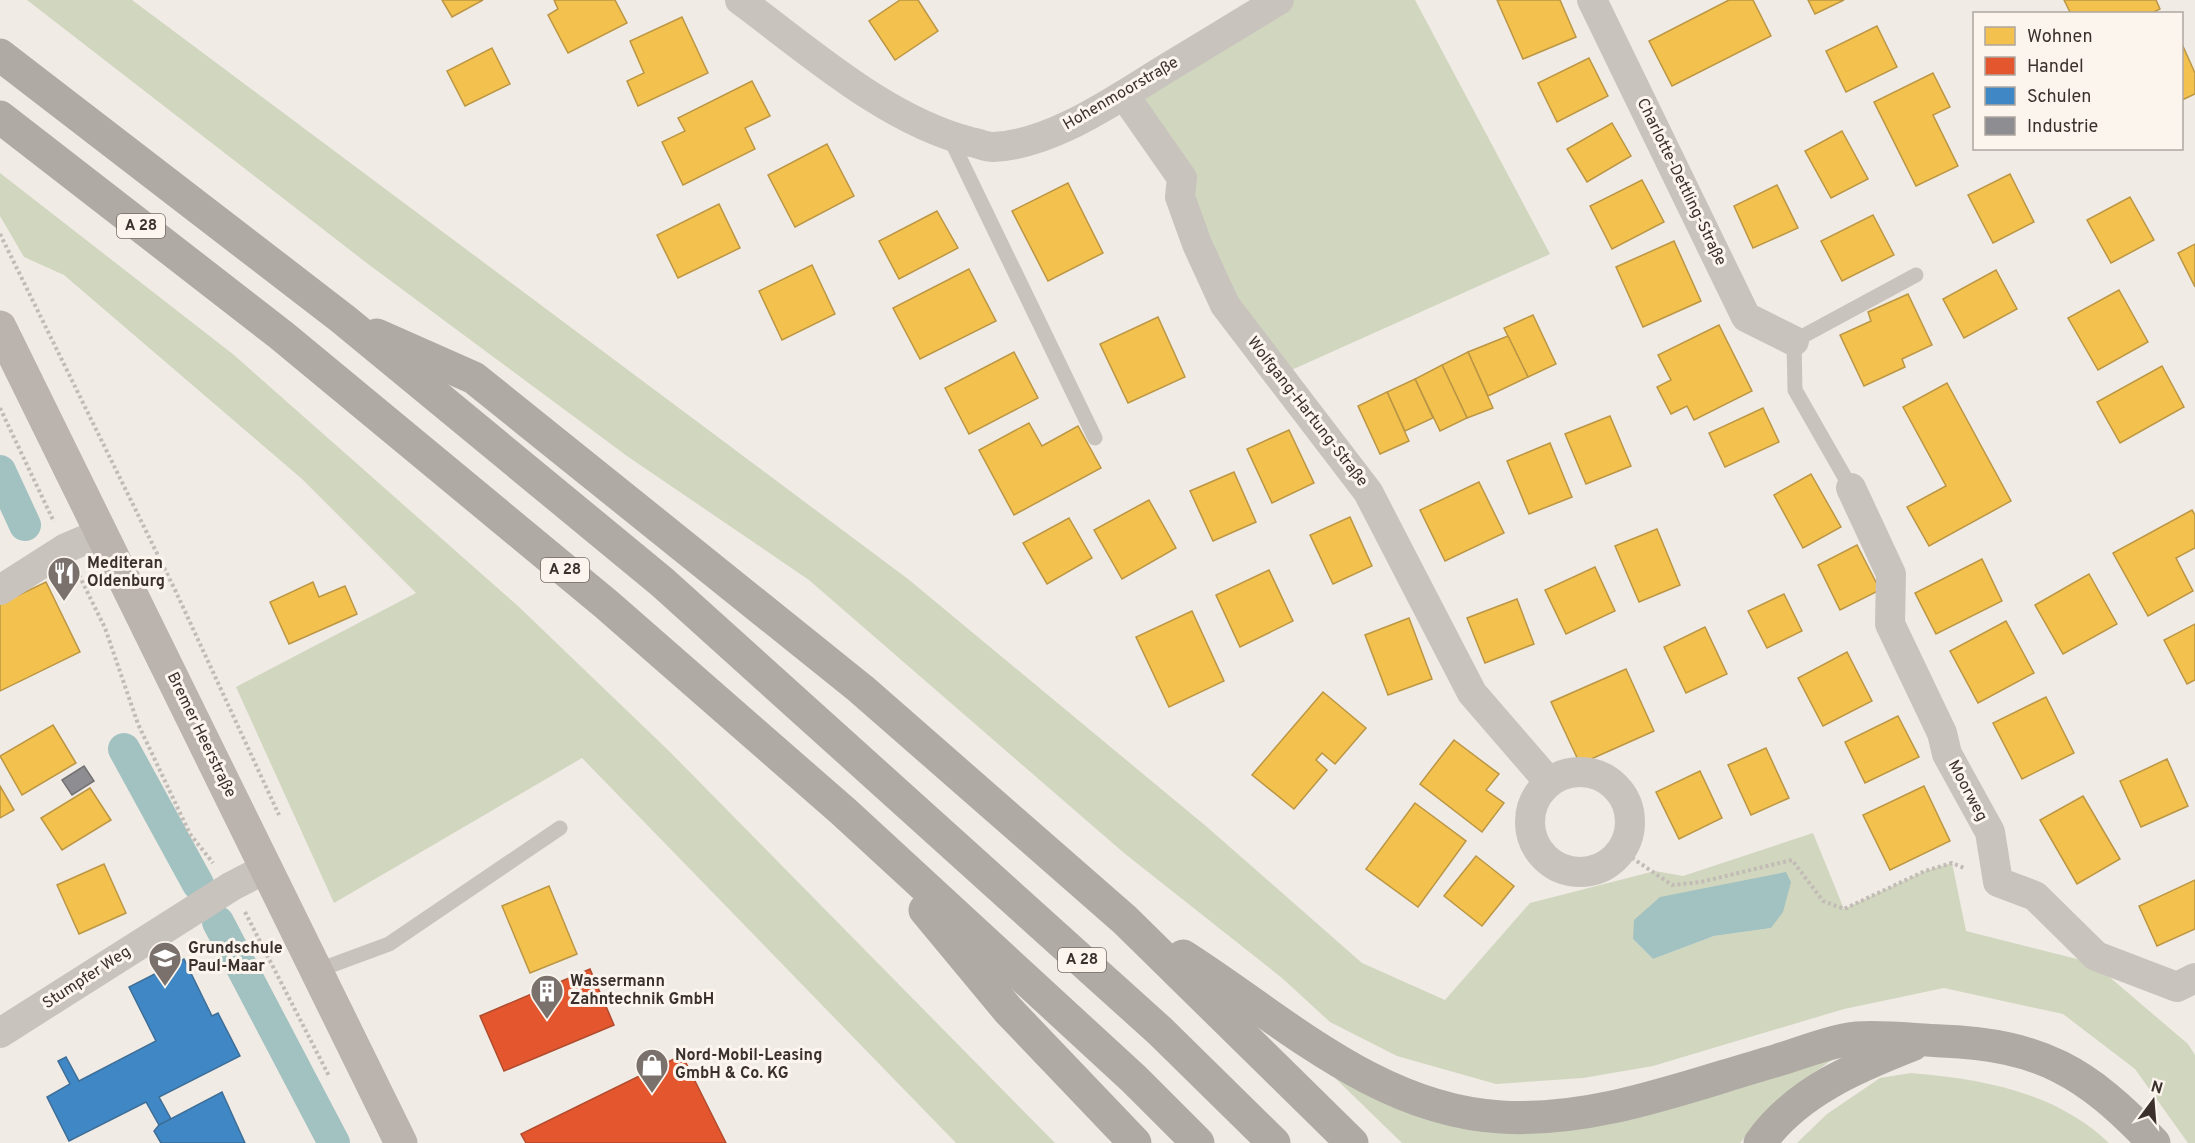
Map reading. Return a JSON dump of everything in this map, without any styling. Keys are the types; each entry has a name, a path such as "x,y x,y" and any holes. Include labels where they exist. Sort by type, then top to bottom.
{"highway":[{"name":"A 28","path":"0,55 343,319 662,582 1160,1032 1275,1143"},
{"name":"A 28","path":"0,117 290,343 606,604 844,812 1134,1079 1198,1143"},
{"path":"343,319 474,378 861,689 1125,920 1352,1143"},
{"path":"844,812 1008,1010 1135,1143"},
{"path":"1125,920 1224,982 1342,1065 1427,1103 1469,1113 1533,1117 1614,1107 1856,1038 1987,1043 2033,1054 2072,1072 2107,1095 2154,1143"},
{"path":"1760,1143 1808,1096 1854,1069 1922,1041"}],"street":[{"name":"Hohenmoorstraße","path":"740,0 853,83 901,112 949,136 992,147 1018,143 1063,128 1124,95 1279,0"},
{"name":"Charlotte-Dettling-Straße","path":"1592,0 1746,317 1794,341"},
{"name":"Wolfgang-Hartung-Straße","path":"1124,95 1182,178 1180,197 1197,244 1225,305 1368,492 1472,693 1549,782"},
{"name":"Bremer Heerstraße","path":"0,327 401,1143"},
{"name":"Moorweg","path":"1851,488 1891,574 1890,624 1942,733 1947,754 1990,832 1998,882"},
{"path":"0,590 66,548 101,533"},
{"path":"1585,772 1603,777 1618,788 1627,802 1631,818 1630,836 1622,851 1605,866 1582,873 1566,871 1552,864 1540,854 1533,840 1530,824 1532,808 1538,794 1549,782 1566,774 1585,772"},
{"name":"Stumpfer Weg","path":"0,1033 231,886 267,868"},
{"path":"1998,882 2035,896 2096,956 2177,987 2195,978"}],"lane":[{"path":"949,136 1095,438"},
{"path":"1851,488 1795,390 1794,341 1916,275"},
{"path":"316,971 389,944 560,828"}],"path":[{"path":"0,234 166,570 281,821"},
{"path":"0,408 105,628 138,723 190,834 231,886 334,1085"},
{"path":"1622,851 1655,871 1672,885 1701,882 1792,860 1823,901 1844,909 1925,871 1952,863 1998,882"}],"green space":[{"path":"27,0 132,0 908,579 1207,827 1362,963 1445,1000 1530,903 1655,871 1683,876 1813,833 1844,909 1925,871 1952,863 1966,931 2093,963 2188,1044 2195,1055 2195,1143 2188,1143 2135,1069 2063,1014 1944,988 1844,1009 1653,1066 1583,1078 1496,1084 1397,1056 1330,1022 1282,978 1124,853 809,580 627,456 368,264","holes":["1771,928 1714,936 1653,959 1633,939"]},
{"path":"1279,0 1415,0 1550,254 1278,376 1124,95"},
{"path":"0,173 234,355 519,607 669,751 1055,1143 956,1143 582,758 334,903 236,687 416,593 302,479 64,275 24,257 0,216"},
{"path":"1836,1057 1780,1097 1740,1143 1402,1143 1334,1077 1541,1125"},
{"path":"1911,1073 1964,1079 2017,1091 2066,1111 2109,1143 1797,1143 1827,1114 1880,1078"}],"water":[{"path":"1786,872 1791,882 1783,912 1771,928 1714,936 1653,959 1633,939 1634,920 1660,897"}],"building: Wohnen":[{"path":"442,0 483,0 452,17"},
{"path":"554,0 615,0 627,23 568,53 548,15 558,9"},
{"path":"900,0 918,0 938,31 895,60 869,21"},
{"path":"1497,0 1560,0 1576,37 1523,59"},
{"path":"1729,0 1753,0 1771,36 1672,86 1649,41"},
{"path":"1808,0 1844,0 1815,14"},
{"path":"2064,0 2156,0 2160,9 2154,12 2070,12"},
{"path":"682,17 708,73 638,106 627,81 644,73 630,41"},
{"path":"1877,26 1897,67 1846,92 1826,51"},
{"path":"2183,46 2195,73 2195,94 2183,100"},
{"path":"492,48 510,84 465,106 447,71"},
{"path":"1589,58 1608,96 1557,122 1538,83"},
{"path":"1933,73 1950,107 1933,115 1958,166 1916,186 1874,102"},
{"path":"752,81 770,116 745,128 755,149 683,185 662,142 685,131 678,118"},
{"path":"1612,123 1631,156 1587,182 1567,149"},
{"path":"1842,131 1868,179 1831,198 1805,151"},
{"path":"827,144 854,196 795,227 768,175"},
{"path":"2010,174 2034,222 1993,243 1968,195"},
{"path":"1642,180 1664,222 1612,249 1590,206"},
{"path":"1068,183 1103,253 1048,281 1012,211"},
{"path":"1777,185 1798,228 1753,248 1734,206"},
{"path":"2130,197 2154,240 2111,263 2087,220"},
{"path":"719,204 740,248 678,278 657,235"},
{"path":"937,211 958,248 899,279 879,241"},
{"path":"1873,215 1894,255 1842,281 1821,241"},
{"path":"1674,241 1701,301 1643,327 1616,267"},
{"path":"2195,244 2195,287 2178,253"},
{"path":"812,265 835,314 782,340 759,291"},
{"path":"969,269 996,321 920,359 893,308"},
{"path":"1996,270 2017,309 1964,338 1943,299"},
{"path":"2119,290 2148,342 2098,370 2068,318"},
{"path":"1908,294 1932,345 1902,359 1905,367 1864,386 1840,335 1871,321 1868,312"},
{"path":"1533,315 1556,364 1528,377 1504,328"},
{"path":"1158,317 1185,377 1128,403 1100,344"},
{"path":"1719,325 1752,391 1694,420 1687,406 1671,414 1657,387 1671,380 1658,355"},
{"path":"1508,336 1528,377 1488,396 1468,352"},
{"path":"1014,352 1038,398 969,434 945,388"},
{"path":"1468,352 1493,408 1467,418 1442,365"},
{"path":"1442,365 1467,418 1440,431 1415,379"},
{"path":"2162,366 2184,407 2120,443 2097,402"},
{"path":"1415,379 1433,418 1405,431 1387,392"},
{"path":"1947,383 2011,501 1929,546 1907,507 1946,486 1903,407"},
{"path":"1387,392 1409,441 1380,454 1358,406"},
{"path":"1763,408 1779,442 1725,467 1709,433"},
{"path":"1610,416 1631,466 1586,484 1565,434"},
{"path":"1029,423 1042,446 1078,426 1101,468 1014,515 979,450"},
{"path":"1289,430 1314,483 1272,503 1247,449"},
{"path":"1550,443 1572,497 1529,514 1507,461"},
{"path":"1234,472 1256,522 1213,541 1190,491"},
{"path":"1811,474 1841,527 1803,548 1774,495"},
{"path":"1479,482 1504,533 1445,561 1420,510"},
{"path":"1149,500 1176,548 1122,579 1094,530"},
{"path":"2192,510 2195,515 2195,548 2176,558 2193,591 2148,616 2113,553"},
{"path":"1350,517 1372,566 1333,584 1310,535"},
{"path":"1069,518 1092,558 1047,584 1023,543"},
{"path":"1657,529 1680,585 1639,602 1615,546"},
{"path":"1857,545 1880,590 1840,610 1818,565"},
{"path":"1982,559 2002,601 1936,634 1915,593"},
{"path":"1595,567 1615,611 1566,634 1545,590"},
{"path":"1269,570 1293,621 1240,647 1216,595"},
{"path":"2089,574 2117,624 2063,654 2035,605"},
{"path":"46,582 80,652 0,691 0,604"},
{"path":"313,582 319,597 345,586 357,614 289,644 270,602"},
{"path":"1784,594 1802,631 1767,648 1748,611"},
{"path":"1517,599 1534,644 1485,663 1467,618"},
{"path":"1192,611 1224,681 1169,707 1136,637"},
{"path":"1409,618 1432,679 1388,695 1365,635"},
{"path":"2006,621 2034,673 1978,703 1950,651"},
{"path":"2195,624 2195,680 2187,684 2164,640"},
{"path":"1705,627 1727,674 1686,693 1664,647"},
{"path":"1847,652 1872,701 1823,726 1798,678"},
{"path":"1626,669 1654,731 1580,764 1551,702"},
{"path":"1323,692 1366,728 1335,764 1322,753 1316,760 1327,770 1294,809 1252,775"},
{"path":"2046,697 2074,753 2022,779 1993,723"},
{"path":"1898,716 1919,757 1865,783 1845,742"},
{"path":"53,725 76,763 22,795 0,756"},
{"path":"1454,740 1499,774 1486,790 1504,803 1482,832 1420,784"},
{"path":"1766,748 1789,798 1751,815 1728,765"},
{"path":"2167,759 2188,806 2141,827 2120,781"},
{"path":"1700,771 1722,818 1679,839 1656,792"},
{"path":"0,786 14,810 0,818"},
{"path":"1924,786 1950,841 1890,870 1863,815"},
{"path":"90,788 111,820 62,850 41,818"},
{"path":"2083,796 2120,859 2077,884 2040,820"},
{"path":"1415,803 1466,841 1418,907 1366,869"},
{"path":"1476,856 1514,886 1482,926 1444,896"},
{"path":"104,864 126,913 79,934 57,885"},
{"path":"2195,880 2195,929 2157,946 2139,906"},
{"path":"549,886 577,954 530,973 502,906"}],"building: Handel":[{"name":"Wassermann Zahntechnik GmbH","path":"590,969 614,1025 504,1071 480,1016"},
{"name":"Nord-Mobil-Leasing GmbH & Co. KG","path":"682,1055 726,1143 526,1143 521,1134"}],"building: Schulen":[{"path":"184,959 212,1016 218,1013 240,1056 159,1097 171,1119 159,1125 146,1102 69,1141 47,1097 70,1084 58,1061 66,1057 79,1081 156,1041 129,987"},
{"path":"222,1092 245,1143 161,1143 154,1131 159,1125"}],"building: Industrie":[{"path":"84,766 94,781 72,795 62,780"}],"waterway":[{"path":"0,471 25,525"},
{"path":"124,749 198,884"},
{"path":"218,922 334,1143"}],"place":[{"name":"Mediteran Oldenburg","path":"64,602"},
{"name":"Grundschule Paul-Maar","path":"165,987"},
{"name":"Wassermann Zahntechnik GmbH","path":"547,1020"},
{"name":"Nord-Mobil-Leasing GmbH & Co. KG","path":"652,1094"}]}
